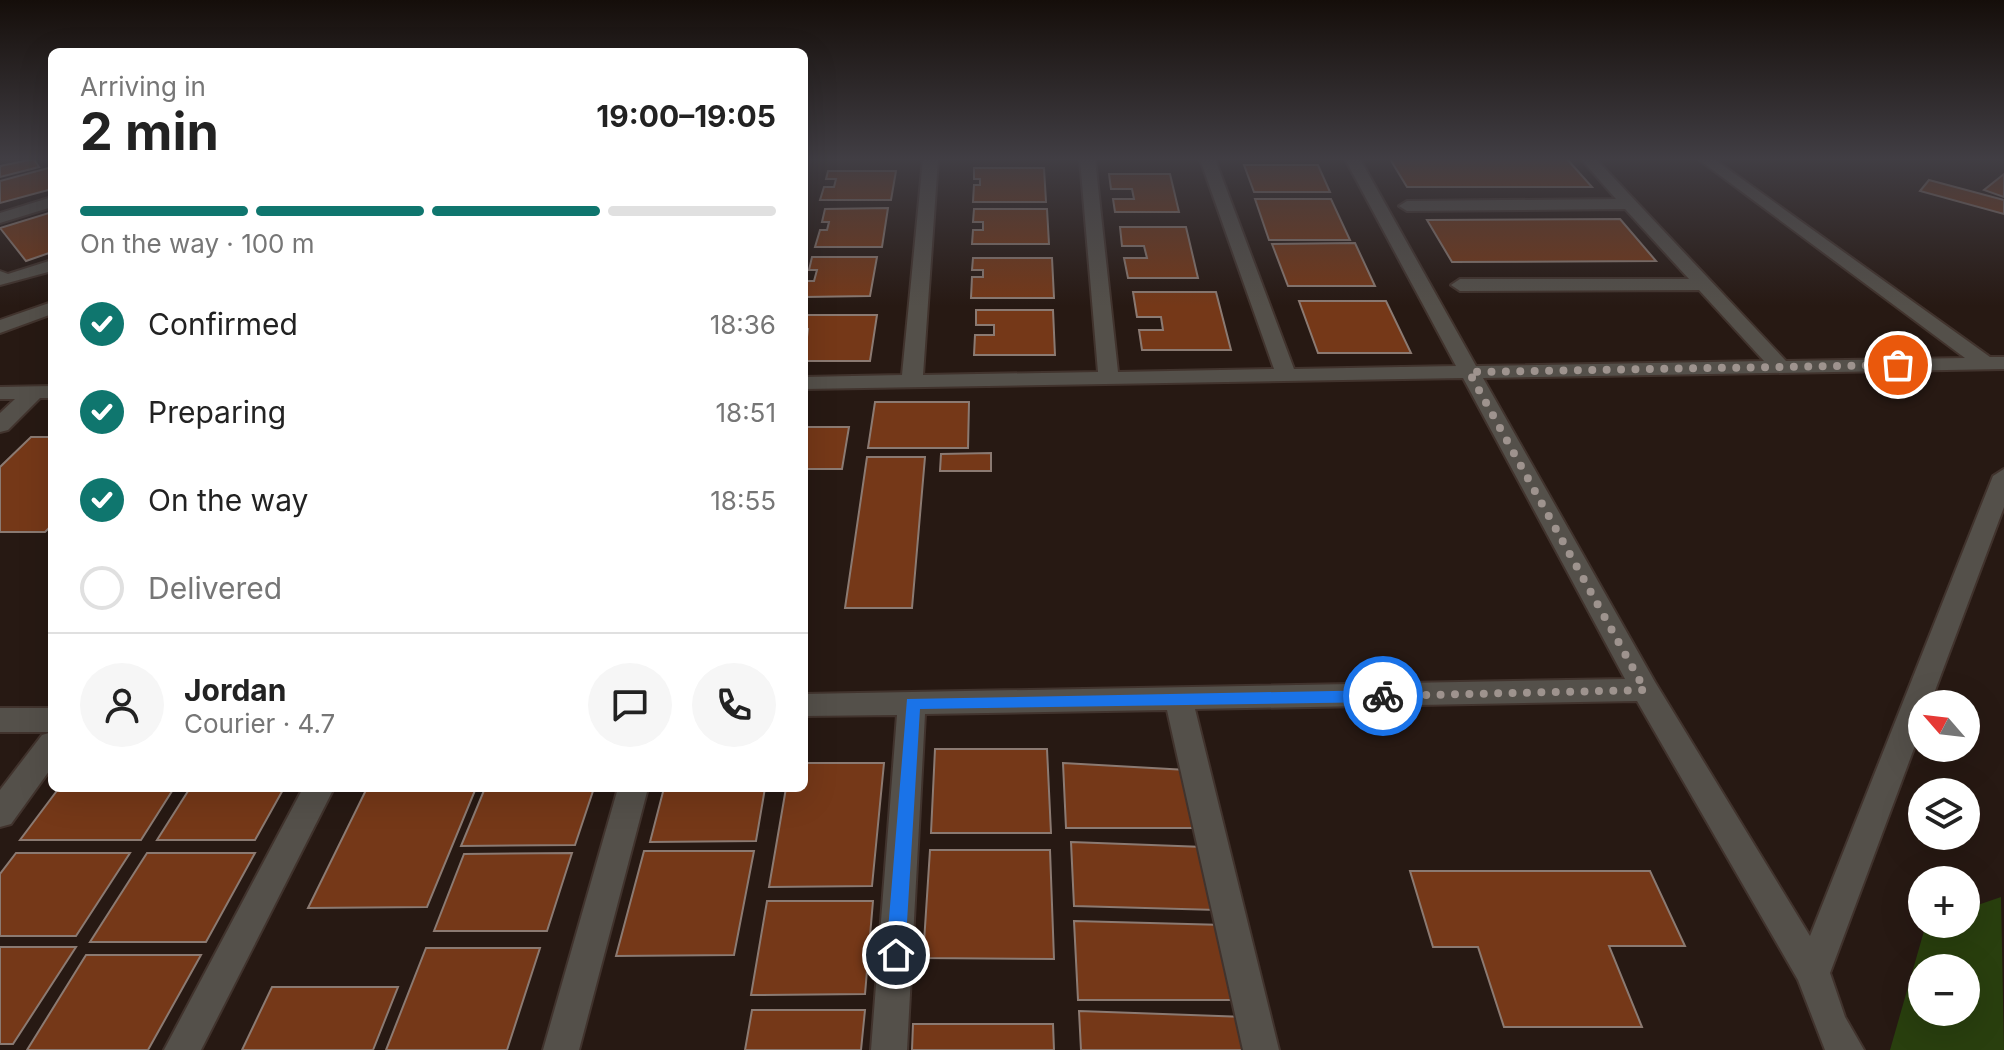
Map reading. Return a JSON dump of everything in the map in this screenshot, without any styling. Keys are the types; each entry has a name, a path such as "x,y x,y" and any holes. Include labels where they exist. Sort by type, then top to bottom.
{"street":[{"path":"0,218 32,208"},
{"path":"912,382 926,208"},
{"path":"1092,208 1109,379"},
{"path":"1225,208 1287,376"},
{"path":"1379,208 1645,690 1813,973 1834,1042"},
{"path":"1634,208 1781,367"},
{"path":"1775,208 1995,363"},
{"path":"0,276 5,281 48,266"},
{"path":"1460,285 1705,284"},
{"path":"0,327 48,309"},
{"path":"808,383 1995,363"},
{"path":"0,393 44,392"},
{"path":"0,425 44,392"},
{"path":"1813,973 2004,476"},
{"path":"808,705 1645,690"},
{"path":"1179,700 1261,1050"},
{"path":"889,1050 912,703"},
{"path":"0,720 48,720"},
{"path":"0,814 48,749"},
{"path":"182,1050 317,792"},
{"path":"561,1050 632,792"}],"green space":[{"path":"2001,897 2004,1050 1890,1050 1908,987 1908,1026 1980,1026 1980,954 1917,954 1922,938 1980,938 1980,904"}],"building":[{"path":"888,208 882,247 815,247 820,230 827,230 829,222 822,222 825,209"},
{"path":"1114,208 1178,208 1179,212 1115,212"},
{"path":"1258,208 1335,208 1350,240 1269,240"},
{"path":"1982,208 2004,208 2004,214"},
{"path":"974,209 1047,209 1049,244 972,244 973,230 983,230 983,222 973,222"},
{"path":"48,213 48,253 26,261 0,228"},
{"path":"1620,219 1656,261 1452,262 1427,220"},
{"path":"1120,227 1186,227 1198,278 1128,278 1124,258 1147,258 1144,246 1122,246"},
{"path":"1355,243 1375,286 1288,286 1272,244"},
{"path":"812,257 877,257 870,296 808,297 808,281 814,281 817,270 809,270"},
{"path":"973,258 1052,258 1054,298 971,298 972,277 983,277 983,270 972,270"},
{"path":"1133,292 1216,292 1231,350 1142,350 1139,330 1163,330 1161,317 1137,317"},
{"path":"1299,301 1386,301 1411,353 1318,353"},
{"path":"976,310 1053,310 1055,355 974,355 975,335 994,335 994,325 976,325"},
{"path":"808,315 877,315 870,361 808,361"},
{"path":"875,402 969,402 968,448 868,448"},
{"path":"808,427 849,427 842,469 808,469"},
{"path":"31,437 48,437 48,529 45,532 0,532 0,467"},
{"path":"991,453 991,471 940,471 941,454"},
{"path":"867,457 925,457 912,608 845,608"},
{"path":"935,749 1047,749 1051,833 931,833"},
{"path":"808,763 884,763 872,886 769,887 785,792 808,792"},
{"path":"1063,763 1187,770 1200,828 1066,828"},
{"path":"56,792 171,792 141,840 20,840"},
{"path":"187,792 282,792 255,840 157,840"},
{"path":"365,792 474,792 427,907 308,908"},
{"path":"483,792 593,792 575,845 461,846"},
{"path":"663,792 764,792 756,841 650,842"},
{"path":"1071,842 1204,847 1217,910 1074,906"},
{"path":"930,850 1050,850 1054,959 923,958"},
{"path":"644,851 754,851 734,955 616,956"},
{"path":"16,853 130,853 76,936 0,936 0,874"},
{"path":"147,853 255,853 206,942 90,942"},
{"path":"572,853 547,931 434,931 464,854"},
{"path":"1410,871 1650,871 1685,946 1609,946 1642,1027 1504,1027 1478,947 1433,947"},
{"path":"767,901 873,901 865,994 751,995"},
{"path":"1074,921 1225,925 1242,1000 1078,1000"},
{"path":"0,947 76,947 13,1044 0,1044"},
{"path":"426,948 540,948 507,1050 386,1050"},
{"path":"86,955 201,955 148,1050 27,1050"},
{"path":"272,987 398,987 373,1050 242,1050"},
{"path":"752,1010 865,1010 861,1050 745,1050"},
{"path":"1079,1011 1246,1017 1254,1050 1081,1050"},
{"path":"913,1024 1053,1024 1054,1050 912,1050"}],"way so far":[{"path":"1383,696 1645,690 1469,372 1898,365"}],"route":[{"path":"896,955 912,703 1383,696"}]}
